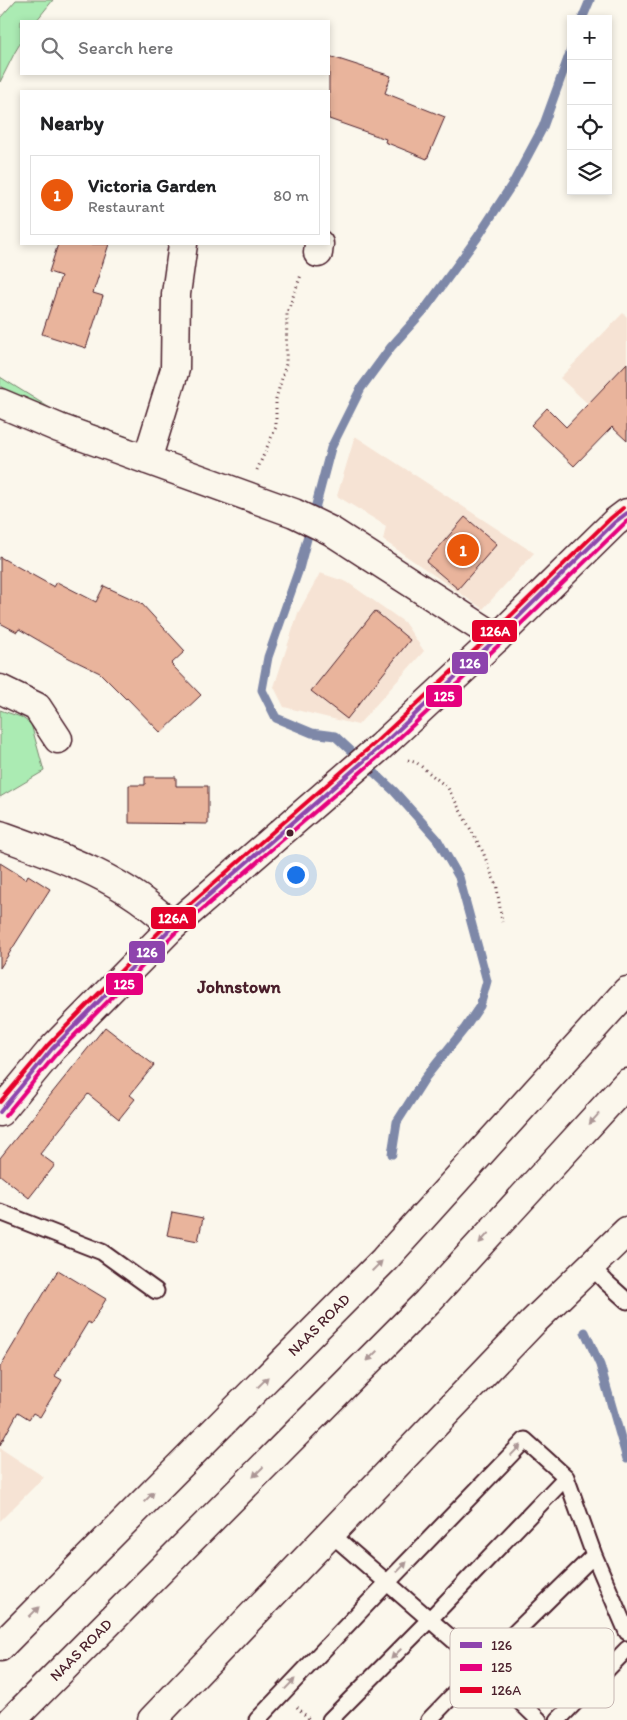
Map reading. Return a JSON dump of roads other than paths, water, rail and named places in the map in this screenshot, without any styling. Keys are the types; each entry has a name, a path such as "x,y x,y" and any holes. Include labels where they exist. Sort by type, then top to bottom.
{"main road":[{"path":"147,460 175,369 176,294 183,245"},
{"path":"0,403 59,428 294,513 331,531 497,638"},
{"path":"0,1112 52,1049 172,927 380,747 497,638 615,522 627,513"},
{"path":"0,689 37,707 58,738"},
{"path":"0,836 88,869 158,912 172,927"},
{"name":"NAAS ROAD","path":"0,1647 384,1260 627,991"},
{"name":"NAAS ROAD","path":"12,1720 427,1302 627,1083"},
{"path":"152,1720 533,1322 627,1231"}],"lane":[{"path":"0,1212 102,1252 156,1291"},
{"path":"592,1266 627,1301"},
{"path":"257,1720 525,1440 566,1477 594,1555 627,1632"},
{"path":"330,1720 566,1477"},
{"path":"330,1533 450,1637"},
{"path":"520,1628 594,1555"},
{"path":"614,1662 627,1649"},
{"path":"429,1720 450,1698"},
{"path":"527,1708 539,1720"},
{"path":"558,1720 570,1708"}],"waterway":[{"path":"584,15 590,0"},
{"path":"392,1154 397,1122 425,1078 480,1006 487,981 459,877 437,839 394,791 335,736 312,733 276,718 262,690 268,657 299,569 331,448 361,388 391,347 425,309 477,238 513,183 543,127 567,60"},
{"path":"585,1332 600,1365 627,1459"}],"place":[{"name":"Victoria Garden","path":"463,550"}],"district":[{"name":"Johnstown","path":"239,987"}]}
